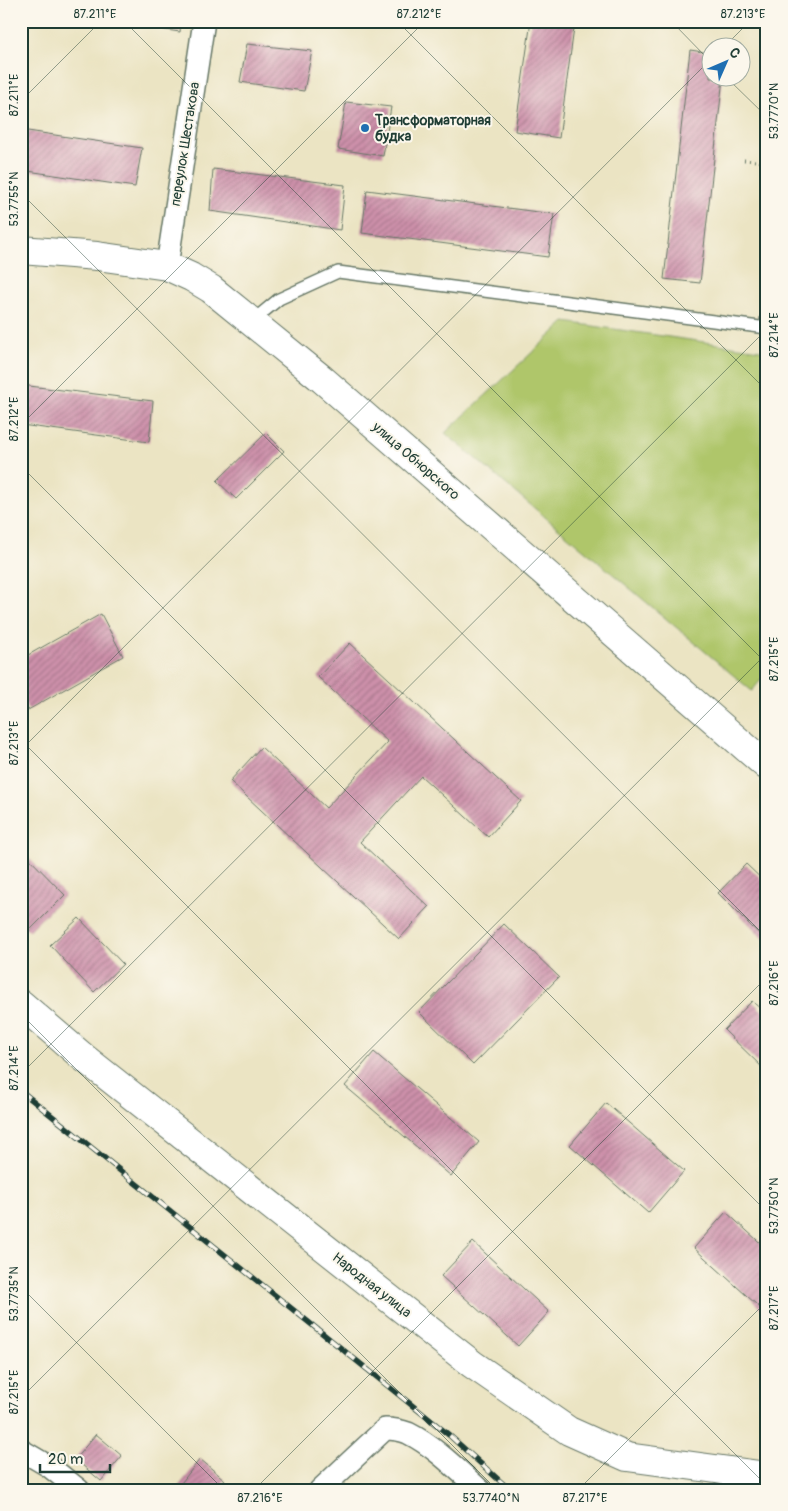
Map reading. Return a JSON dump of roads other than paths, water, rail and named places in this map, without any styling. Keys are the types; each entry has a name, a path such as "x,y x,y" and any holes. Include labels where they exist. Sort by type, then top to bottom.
{"main road":[{"name":"улица Обнорского","path":"21,250 97,256 166,266 191,277 211,290 322,379 767,766"},
{"name":"Народная улица","path":"21,1004 83,1057 472,1364 569,1431 626,1457 767,1476"}],"street":[{"name":"переулок Шестакова","path":"166,266 204,21"},
{"path":"320,1490 385,1429 397,1430 408,1434 431,1448 480,1490"},
{"path":"21,1450 50,1467 79,1490"}],"lane":[{"path":"251,322 279,299 338,272 766,328 767,315"}],"railway":[{"path":"21,1091 449,1435 510,1490"}],"place":[{"name":"Трансформаторная будка","path":"365,128"}]}
